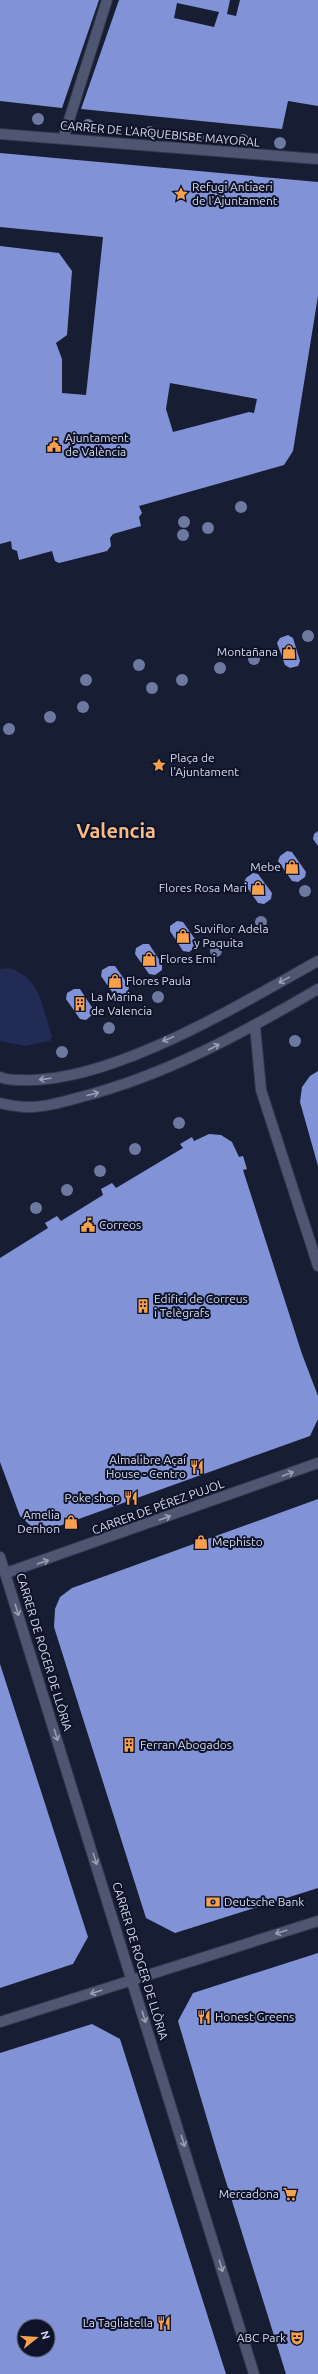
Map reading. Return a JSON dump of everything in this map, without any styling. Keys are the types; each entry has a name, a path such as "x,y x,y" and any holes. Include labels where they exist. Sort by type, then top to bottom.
{"street":[{"path":"63,139 107,0"},
{"name":"CARRER DE L'ARQUEBISBE MAYORAL","path":"0,134 318,159"},
{"path":"0,1077 33,1080 65,1077 122,1059 199,1026 318,961"},
{"path":"0,1103 25,1107 60,1102 103,1091 171,1066 255,1026 318,989"},
{"path":"255,1026 261,1090 318,1266"},
{"name":"CARRER DE PÉREZ PUJOL","path":"6,1573 318,1463"},
{"name":"CARRER DE ROGER DE LLÒRIA","path":"0,1557 133,1980 254,2374"},
{"path":"0,2022 318,1921"}],"shaded area":[{"path":"9,968 20,973 34,986 39,995 52,1036 50,1041 25,1046 0,1041 0,969"}],"building":[{"path":"0,0 99,0 62,108 0,101"},
{"path":"119,0 230,0 227,14 236,16 240,0 318,0 318,106 288,101 282,129 81,109","holes":["177,3 219,12 214,27 174,18"]},
{"path":"0,153 318,182 318,296 293,451 284,465 139,506 142,513 139,517 141,526 113,534 110,538 111,546 107,551 59,563 55,561 52,551 19,560 17,551 12,549 11,541 0,544 0,246 59,253 72,271 67,335 56,343 62,359 62,393 86,395 103,237 0,227","holes":["170,383 257,399 254,413 249,412 173,432 166,409"]},
{"name":"Montañana","path":"288,635 293,638 300,661 298,666 290,668 285,665 277,643 280,638"},
{"path":"318,831 318,846 313,839 314,834"},
{"name":"Mebe","path":"287,851 292,852 306,872 305,877 298,882 292,881 278,861 280,856"},
{"name":"Flores Rosa Mari","path":"253,873 258,874 272,893 271,899 264,904 258,903 244,883 246,878"},
{"name":"Suviflor Adela y Paquita","path":"177,921 183,922 197,942 196,947 189,952 183,951 170,931 170,926"},
{"name":"Flores Emi","path":"143,944 149,944 162,964 162,970 155,975 149,974 135,954 136,948"},
{"name":"Flores Paula","path":"109,966 115,966 129,986 128,992 121,997 115,996 101,976 102,970"},
{"name":"La Marina de Valencia","path":"74,989 80,989 93,1009 92,1015 86,1020 80,1019 66,999 67,993"},
{"path":"318,1071 318,1166 300,1102 302,1087 310,1076"},
{"name":"Edifici de Correus i Telègrafs","path":"209,1134 221,1135 232,1142 239,1157 243,1156 247,1169 243,1170 302,1354 318,1396 318,1419 310,1436 48,1530 33,1528 20,1516 0,1462 0,1258 48,1228 45,1223 57,1216 61,1221 103,1195 101,1189 112,1183 116,1188 183,1148 180,1144 192,1137 194,1141"},
{"path":"318,1499 318,1888 175,1933 146,1918 54,1627 55,1609 60,1597 72,1588"},
{"path":"0,1664 88,1937 73,1964 0,1988"},
{"path":"318,1953 318,2374 286,2374 218,2156 178,2021 193,1993"},
{"path":"92,2024 120,2039 226,2374 0,2374 0,2053"}],"place":[{"name":"Refugi Antiaeri de l'Ajuntament","path":"181,194"},
{"name":"Ajuntament de València","path":"54,445"},
{"name":"Montañana","path":"289,652"},
{"name":"Plaça de l'Ajuntament","path":"159,765"},
{"name":"Mebe","path":"292,867"},
{"name":"Flores Rosa Mari","path":"258,888"},
{"name":"Suviflor Adela y Paquita","path":"183,936"},
{"name":"Flores Emi","path":"149,959"},
{"name":"Flores Paula","path":"115,981"},
{"name":"La Marina de Valencia","path":"80,1004"},
{"name":"Correos","path":"88,1225"},
{"name":"Edifici de Correus i Telègrafs","path":"143,1306"},
{"name":"Almalibre Açaí House - Centro","path":"197,1467"},
{"name":"Poke shop","path":"131,1498"},
{"name":"Amelia Denhon","path":"71,1522"},
{"name":"Mephisto","path":"201,1542"},
{"name":"Ferran Abogados","path":"129,1745"},
{"name":"Deutsche Bank","path":"213,1902"},
{"name":"Honest Greens","path":"204,2017"},
{"name":"Mercadona","path":"290,2194"},
{"name":"La Tagliatella","path":"164,2323"},
{"name":"ABC Park","path":"297,2338"}],"district":[{"name":"Valencia","path":"116,831"}]}
